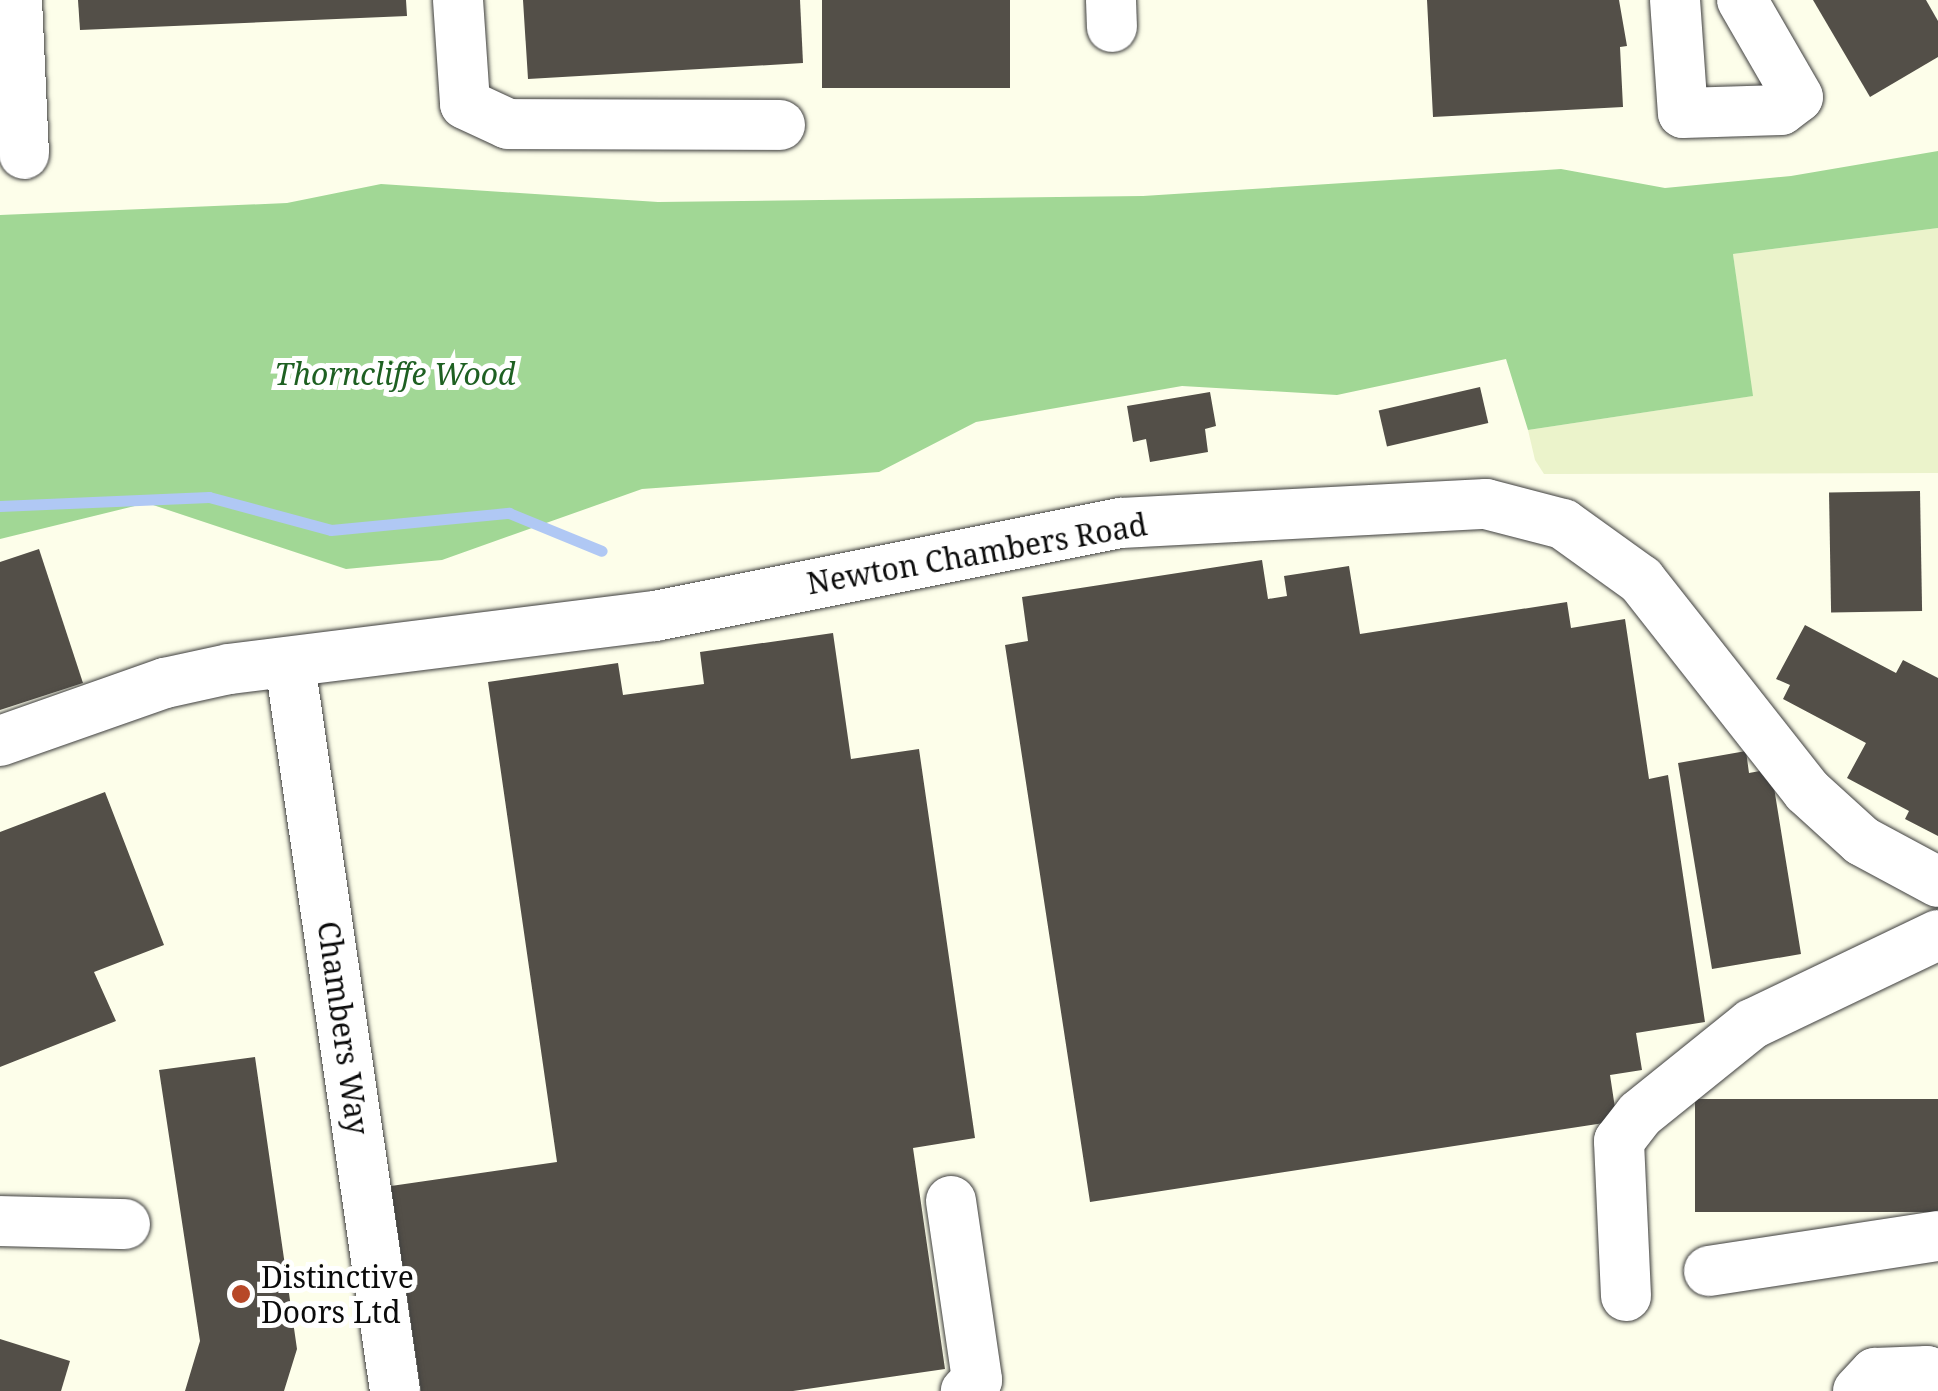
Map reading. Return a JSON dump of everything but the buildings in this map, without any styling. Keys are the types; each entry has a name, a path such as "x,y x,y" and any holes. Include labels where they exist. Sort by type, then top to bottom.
{"street":[{"path":"18,0 24,154"},
{"path":"458,0 465,104 508,124 780,126"},
{"path":"1675,0 1682,113 1780,110 1798,97 1742,0"},
{"name":"Newton Chambers Road","path":"0,741 166,683 655,616 1121,523 1431,504 1504,506 1562,524 1641,580 1807,792 1862,841 1938,882"},
{"name":"Chambers Way","path":"290,664 395,1391"},
{"path":"1626,1296 1619,1141 1640,1114 1752,1024 1938,936"},
{"path":"951,1201 977,1380 966,1391"},
{"path":"0,1221 126,1224"},
{"path":"1710,1271 1938,1236"},
{"path":"1858,1391 1876,1373 1926,1370 1938,1379"}],"green space":[{"name":"Thorncliffe Wood","path":"1938,151 1938,228 1733,254 1753,396 1528,430 1506,359 1337,395 1182,386 976,422 879,472 642,489 442,560 346,569 147,503 0,539 0,215 287,203 381,184 658,202 1143,196 1561,169 1665,188 1791,176"},
{"path":"1938,228 1938,473 1544,474 1535,460 1528,430 1752,396 1733,254"}],"waterway":[{"path":"0,506 209,497 331,530 509,513 602,551"}],"place":[{"name":"Distinctive Doors Ltd","path":"241,1294"}]}
